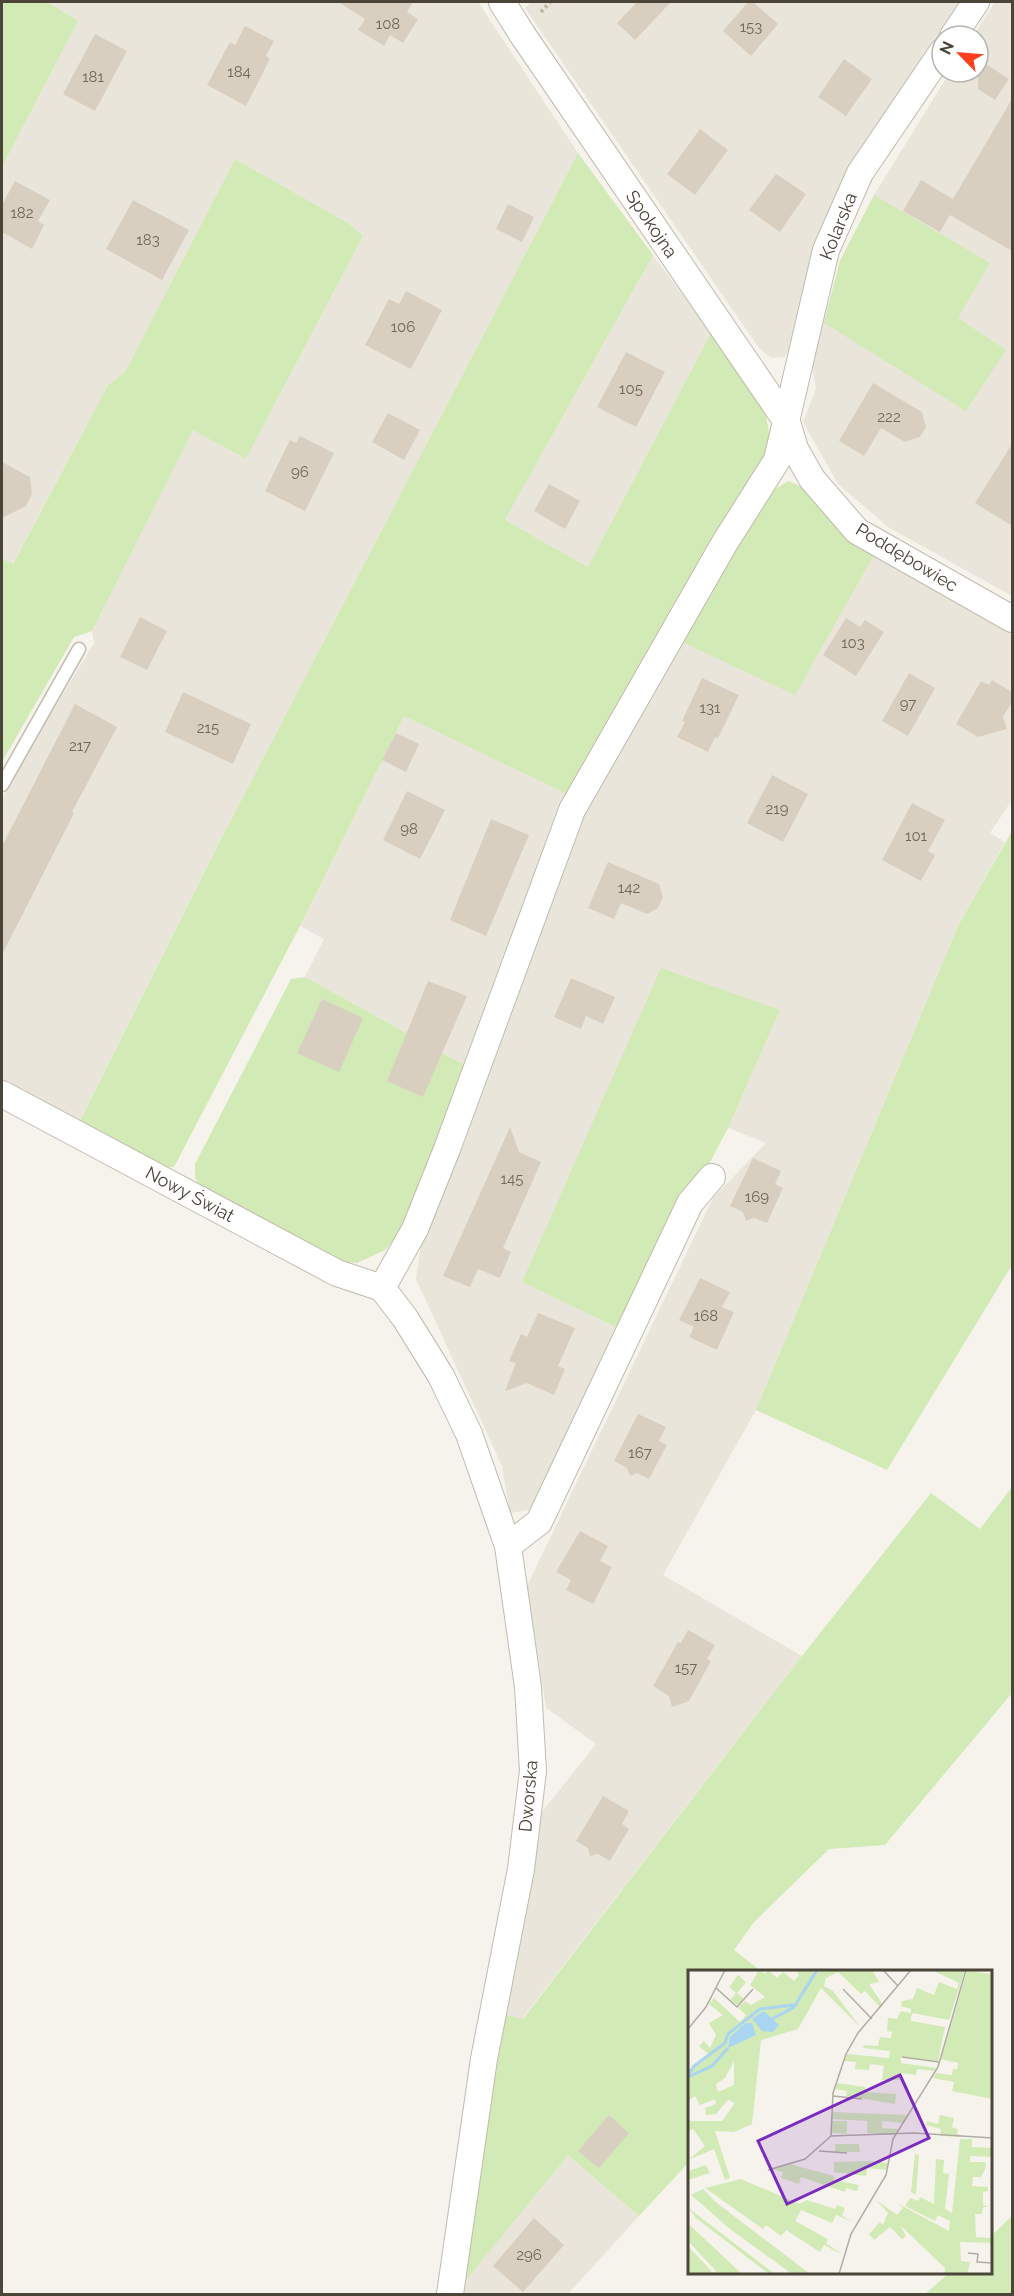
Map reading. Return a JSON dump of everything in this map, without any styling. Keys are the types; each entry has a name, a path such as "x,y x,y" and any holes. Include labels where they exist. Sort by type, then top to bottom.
{"street":[{"name":"Spokojna","path":"502,2 787,422 795,449"},
{"path":"960,24 976,2"},
{"name":"Kolarska","path":"382,1288 414,1229 439,1169 572,810 723,544 777,460 826,250 860,173 930,70"},
{"name":"Poddębowiec","path":"795,449 812,479 857,531 1012,619"},
{"name":"Nowy Świat","path":"2,1094 337,1273 382,1288"},
{"path":"508,1546 539,1522 690,1203 712,1177"},
{"name":"Dworska","path":"382,1288 405,1318 441,1376 469,1434 508,1546 528,1687 533,1771 521,1869 484,2059 450,2295"}],"lane":[{"path":"2,785 79,649"}],"shaded area":[{"path":"47,2 478,2 578,153 219,843 78,1125 2,1082 2,799 30,747 94,643 92,631 193,429 246,459 363,236 348,223 235,159 125,372 108,385 12,565 2,559 2,167 78,21"},
{"path":"531,2 964,2 949,24 930,24 930,54 840,190 815,242 792,345 784,357 771,358 759,348 525,8"},
{"path":"995,2 1012,2 1012,596 888,527 838,484 803,422 816,388 812,366 840,261 874,195 943,84 990,84 990,24 981,24"},
{"path":"653,255 711,333 588,567 505,520"},
{"path":"875,553 1012,632 1012,800 990,833 1005,842 958,926 756,1410 663,1575 802,1656 522,2019 506,2015 542,1812 596,1744 546,1708 527,1586 713,1198 766,1143 728,1128 780,1010 522,1282 622,1330 534,1509 510,1513 502,1466 416,1279 421,1245 587,809 682,642"},
{"path":"404,716 571,796 466,1066 305,977 324,939 300,926"},
{"path":"568,2154 639,2216 568,2294 458,2294 458,2290"}],"green space":[{"path":"2,2 47,2 78,21 2,167"},
{"path":"578,153 653,255 505,520 588,567 711,333 766,415 771,445 571,796 404,716 300,926 174,1167 164,1167 78,1125 219,843"},
{"path":"235,159 348,223 363,236 246,459 193,430 92,631 74,637 2,762 2,559 13,564 108,385 125,372"},
{"path":"874,195 990,263 958,318 1006,350 966,411 824,323 840,261"},
{"path":"788,481 810,492 875,553 795,695 682,642 748,520 772,491"},
{"path":"1012,831 1012,1265 887,1470 756,1410 958,926"},
{"path":"661,968 780,1010 728,1128 622,1330 522,1282"},
{"path":"305,977 466,1066 406,1226 385,1250 357,1263 337,1261 203,1189 195,1178 195,1164 291,979"},
{"path":"1012,1487 1012,1693 885,1845 829,1849 754,1922 734,1950 759,1970 688,1970 688,2163 639,2216 568,2155 458,2290 506,2015 523,2019 802,1656 931,1493 980,1529"},
{"path":"1012,2216 1012,2294 925,2294 947,2275 993,2275 993,2234"}],"building":[{"path":"338,2 413,2 407,12 418,19 403,43 390,35 384,46 358,30 365,19"},
{"path":"637,2 671,2 635,40 617,23"},
{"path":"748,2 753,2 778,24 751,56 723,31"},
{"path":"245,26 274,41 266,56 270,59 246,106 207,85 230,42 235,45"},
{"path":"95,34 127,51 95,111 63,94"},
{"path":"844,59 872,79 846,116 818,97"},
{"path":"990,67 1009,79 995,100 978,89 978,84 990,84"},
{"path":"1012,99 1012,251 950,215 940,232 903,211 921,180 953,199"},
{"path":"700,129 728,150 695,195 667,174"},
{"path":"776,174 806,194 780,232 749,210"},
{"path":"15,181 50,200 38,221 44,225 32,249 2,232 2,205"},
{"path":"133,200 189,230 162,280 106,249"},
{"path":"508,204 534,217 522,242 496,229"},
{"path":"406,291 442,310 411,369 365,345 389,299 399,304"},
{"path":"626,352 665,372 636,427 597,407"},
{"path":"873,383 922,412 926,427 920,437 905,442 881,428 864,456 839,441"},
{"path":"388,413 420,430 404,460 372,442"},
{"path":"300,436 334,453 305,511 265,491 290,440 296,443"},
{"path":"1012,444 1012,526 975,503"},
{"path":"2,462 30,477 32,494 26,506 2,518"},
{"path":"549,484 580,501 565,529 534,511"},
{"path":"140,617 167,631 147,670 120,657"},
{"path":"846,618 860,627 865,620 884,632 856,676 823,655"},
{"path":"909,673 935,688 908,736 882,721"},
{"path":"702,678 739,695 718,738 715,737 708,752 677,737"},
{"path":"992,680 1012,692 1012,702 1003,717 1007,729 978,737 956,724 981,681 989,685"},
{"path":"183,692 251,724 233,764 165,732"},
{"path":"75,704 117,727 72,812 74,813 2,955 2,846"},
{"path":"396,733 419,744 406,772 382,760"},
{"path":"772,775 808,794 783,842 747,823"},
{"path":"407,791 445,810 420,859 383,840"},
{"path":"912,803 945,820 928,851 935,855 921,881 882,860"},
{"path":"491,819 529,835 486,936 450,920"},
{"path":"608,862 659,884 663,897 658,908 647,914 621,903 614,919 588,908"},
{"path":"571,978 615,997 603,1024 586,1016 581,1029 554,1017"},
{"path":"428,981 467,996 423,1097 387,1081"},
{"path":"322,999 363,1018 339,1072 297,1053"},
{"path":"510,1127 519,1152 541,1162 503,1248 511,1252 500,1278 478,1269 470,1287 443,1276"},
{"path":"753,1158 781,1171 775,1184 783,1188 767,1223 754,1218 746,1221 743,1212 730,1206"},
{"path":"700,1278 730,1292 722,1307 734,1312 717,1350 689,1337 694,1327 679,1320"},
{"path":"538,1313 575,1328 558,1366 565,1369 554,1395 527,1383 505,1391 516,1363 509,1361 521,1334 527,1337"},
{"path":"638,1414 666,1427 659,1441 667,1445 649,1479 637,1473 630,1476 627,1468 614,1461"},
{"path":"580,1531 608,1546 600,1561 612,1567 593,1604 566,1590 571,1580 556,1572"},
{"path":"688,1630 715,1645 707,1659 711,1661 689,1701 672,1707 669,1696 653,1686 678,1642 681,1643"},
{"path":"603,1796 629,1811 622,1824 629,1829 610,1861 598,1854 590,1856 588,1848 576,1841"},
{"path":"609,2115 629,2133 599,2168 578,2151"},
{"path":"534,2218 564,2245 523,2292 493,2266"}]}
